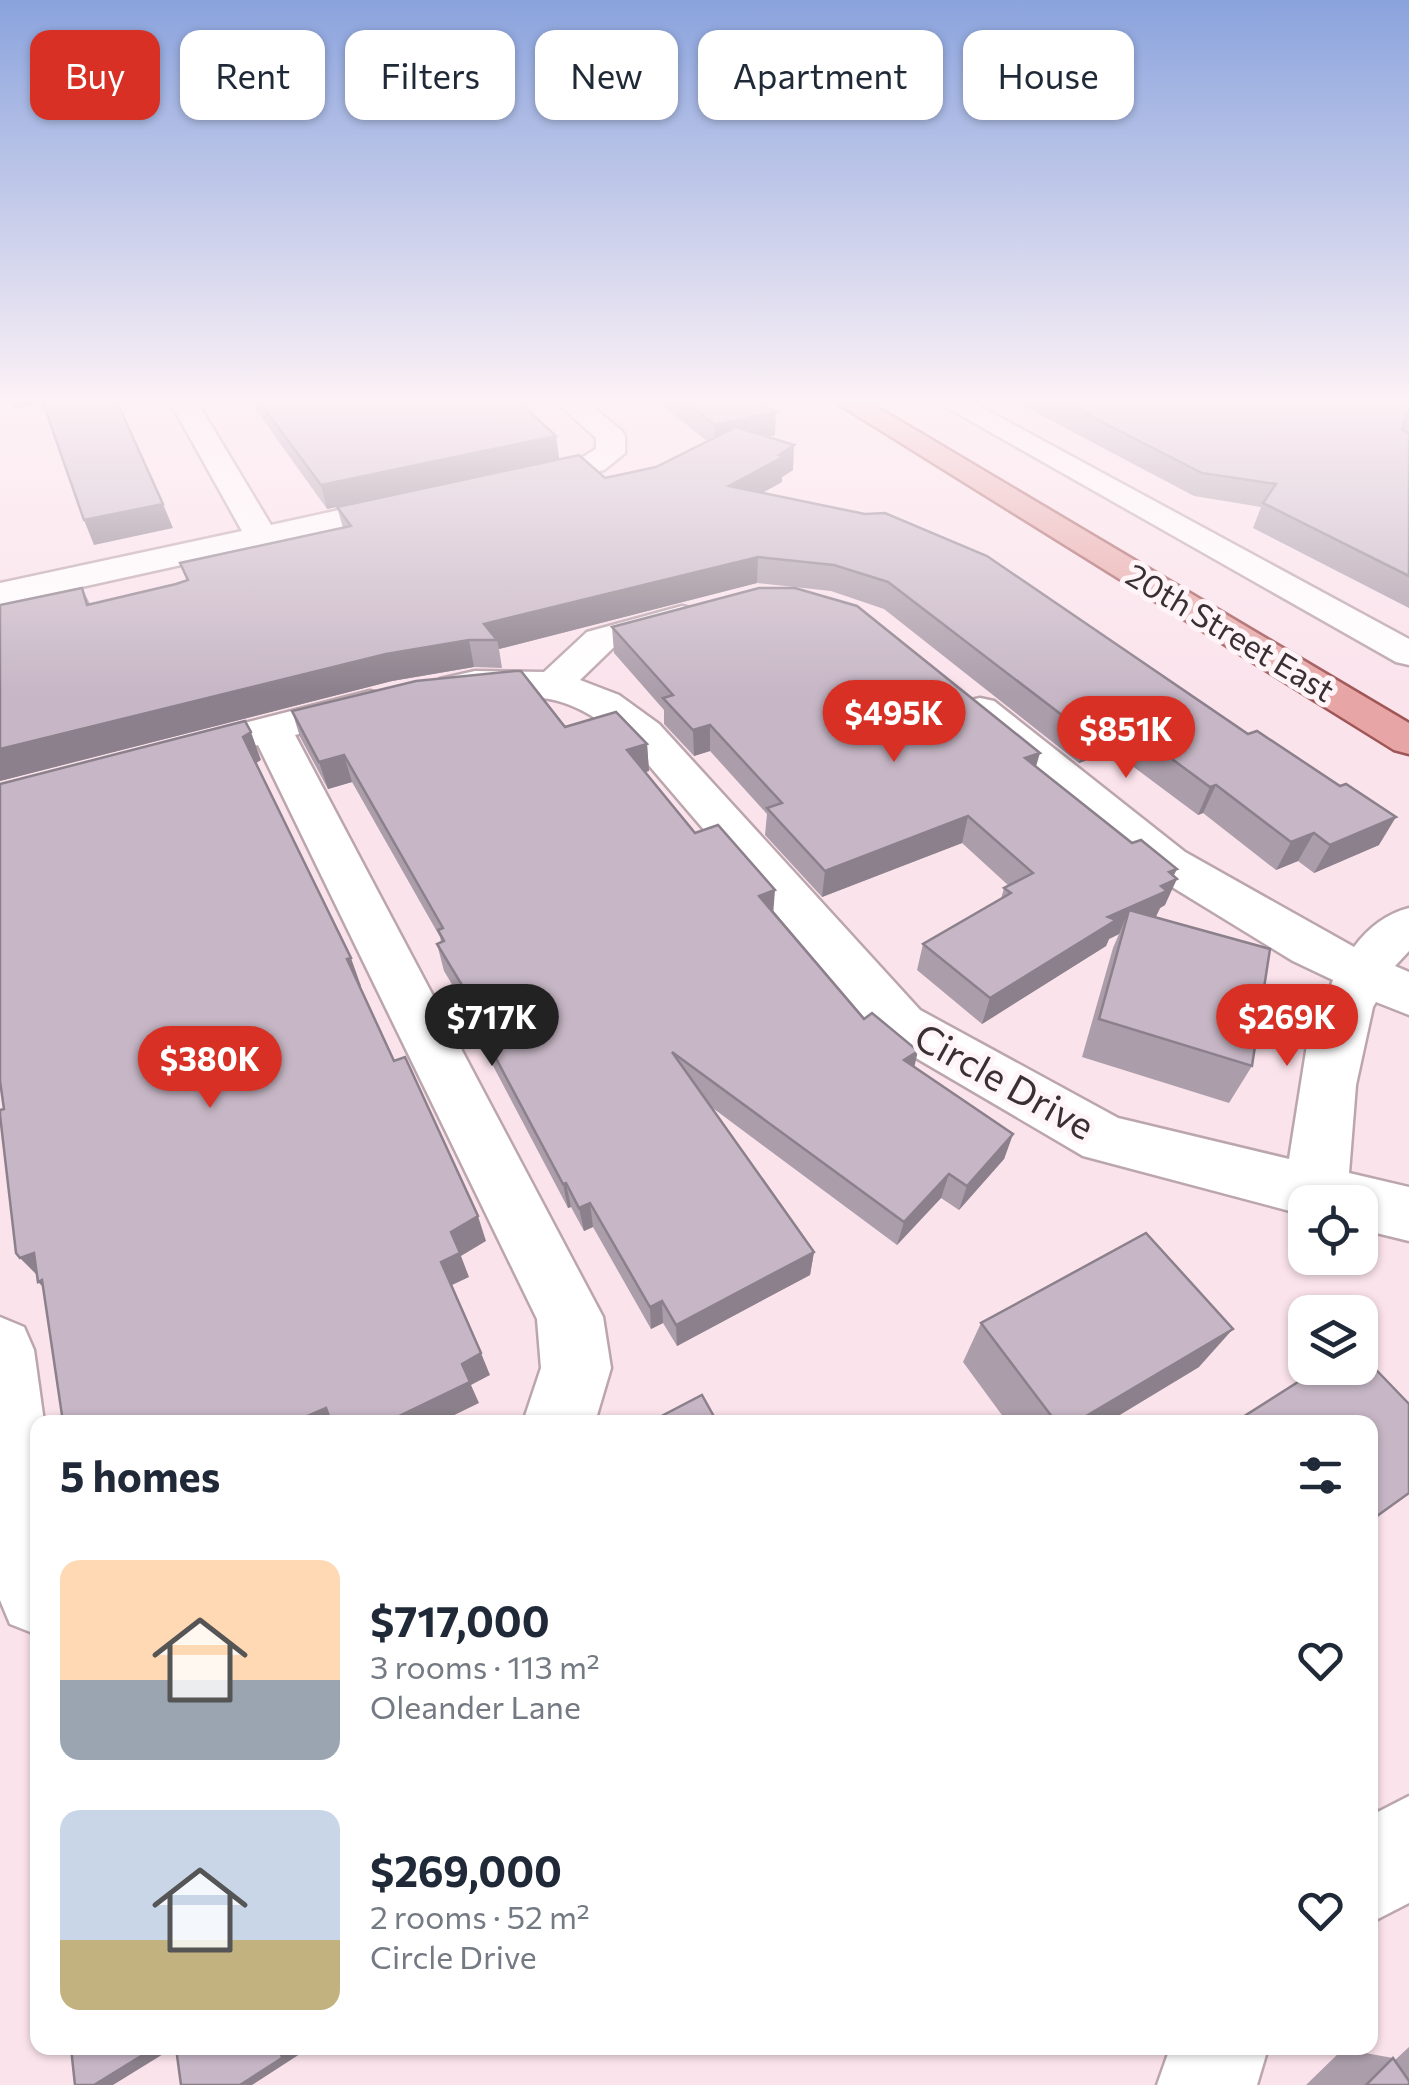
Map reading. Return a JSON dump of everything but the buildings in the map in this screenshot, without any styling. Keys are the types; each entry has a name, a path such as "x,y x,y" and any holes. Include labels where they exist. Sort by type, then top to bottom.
{"main road":[{"name":"20th Street East","path":"1006,497 1409,741"}],"street":[{"path":"239,497 262,536"},
{"path":"1123,497 1409,654"},
{"path":"0,594 437,498"},
{"path":"145,762 393,698 475,683 554,684 600,640 722,606"},
{"path":"944,680 1168,862 1258,918 1387,984"},
{"name":"Circle Drive","path":"554,684 605,704 644,733 901,1024 1104,1140 1289,1185"},
{"path":"272,730 570,1317 576,1368 561,1415"},
{"path":"1318,1185 1320,1129 1340,1019 1387,984 1393,933 1409,925"},
{"name":"Circle Drive","path":"1378,1207 1409,1214"},
{"path":"0,1350 30,1576"},
{"path":"1378,1870 1409,1841"},
{"path":"1207,2085 1217,2055"}]}
